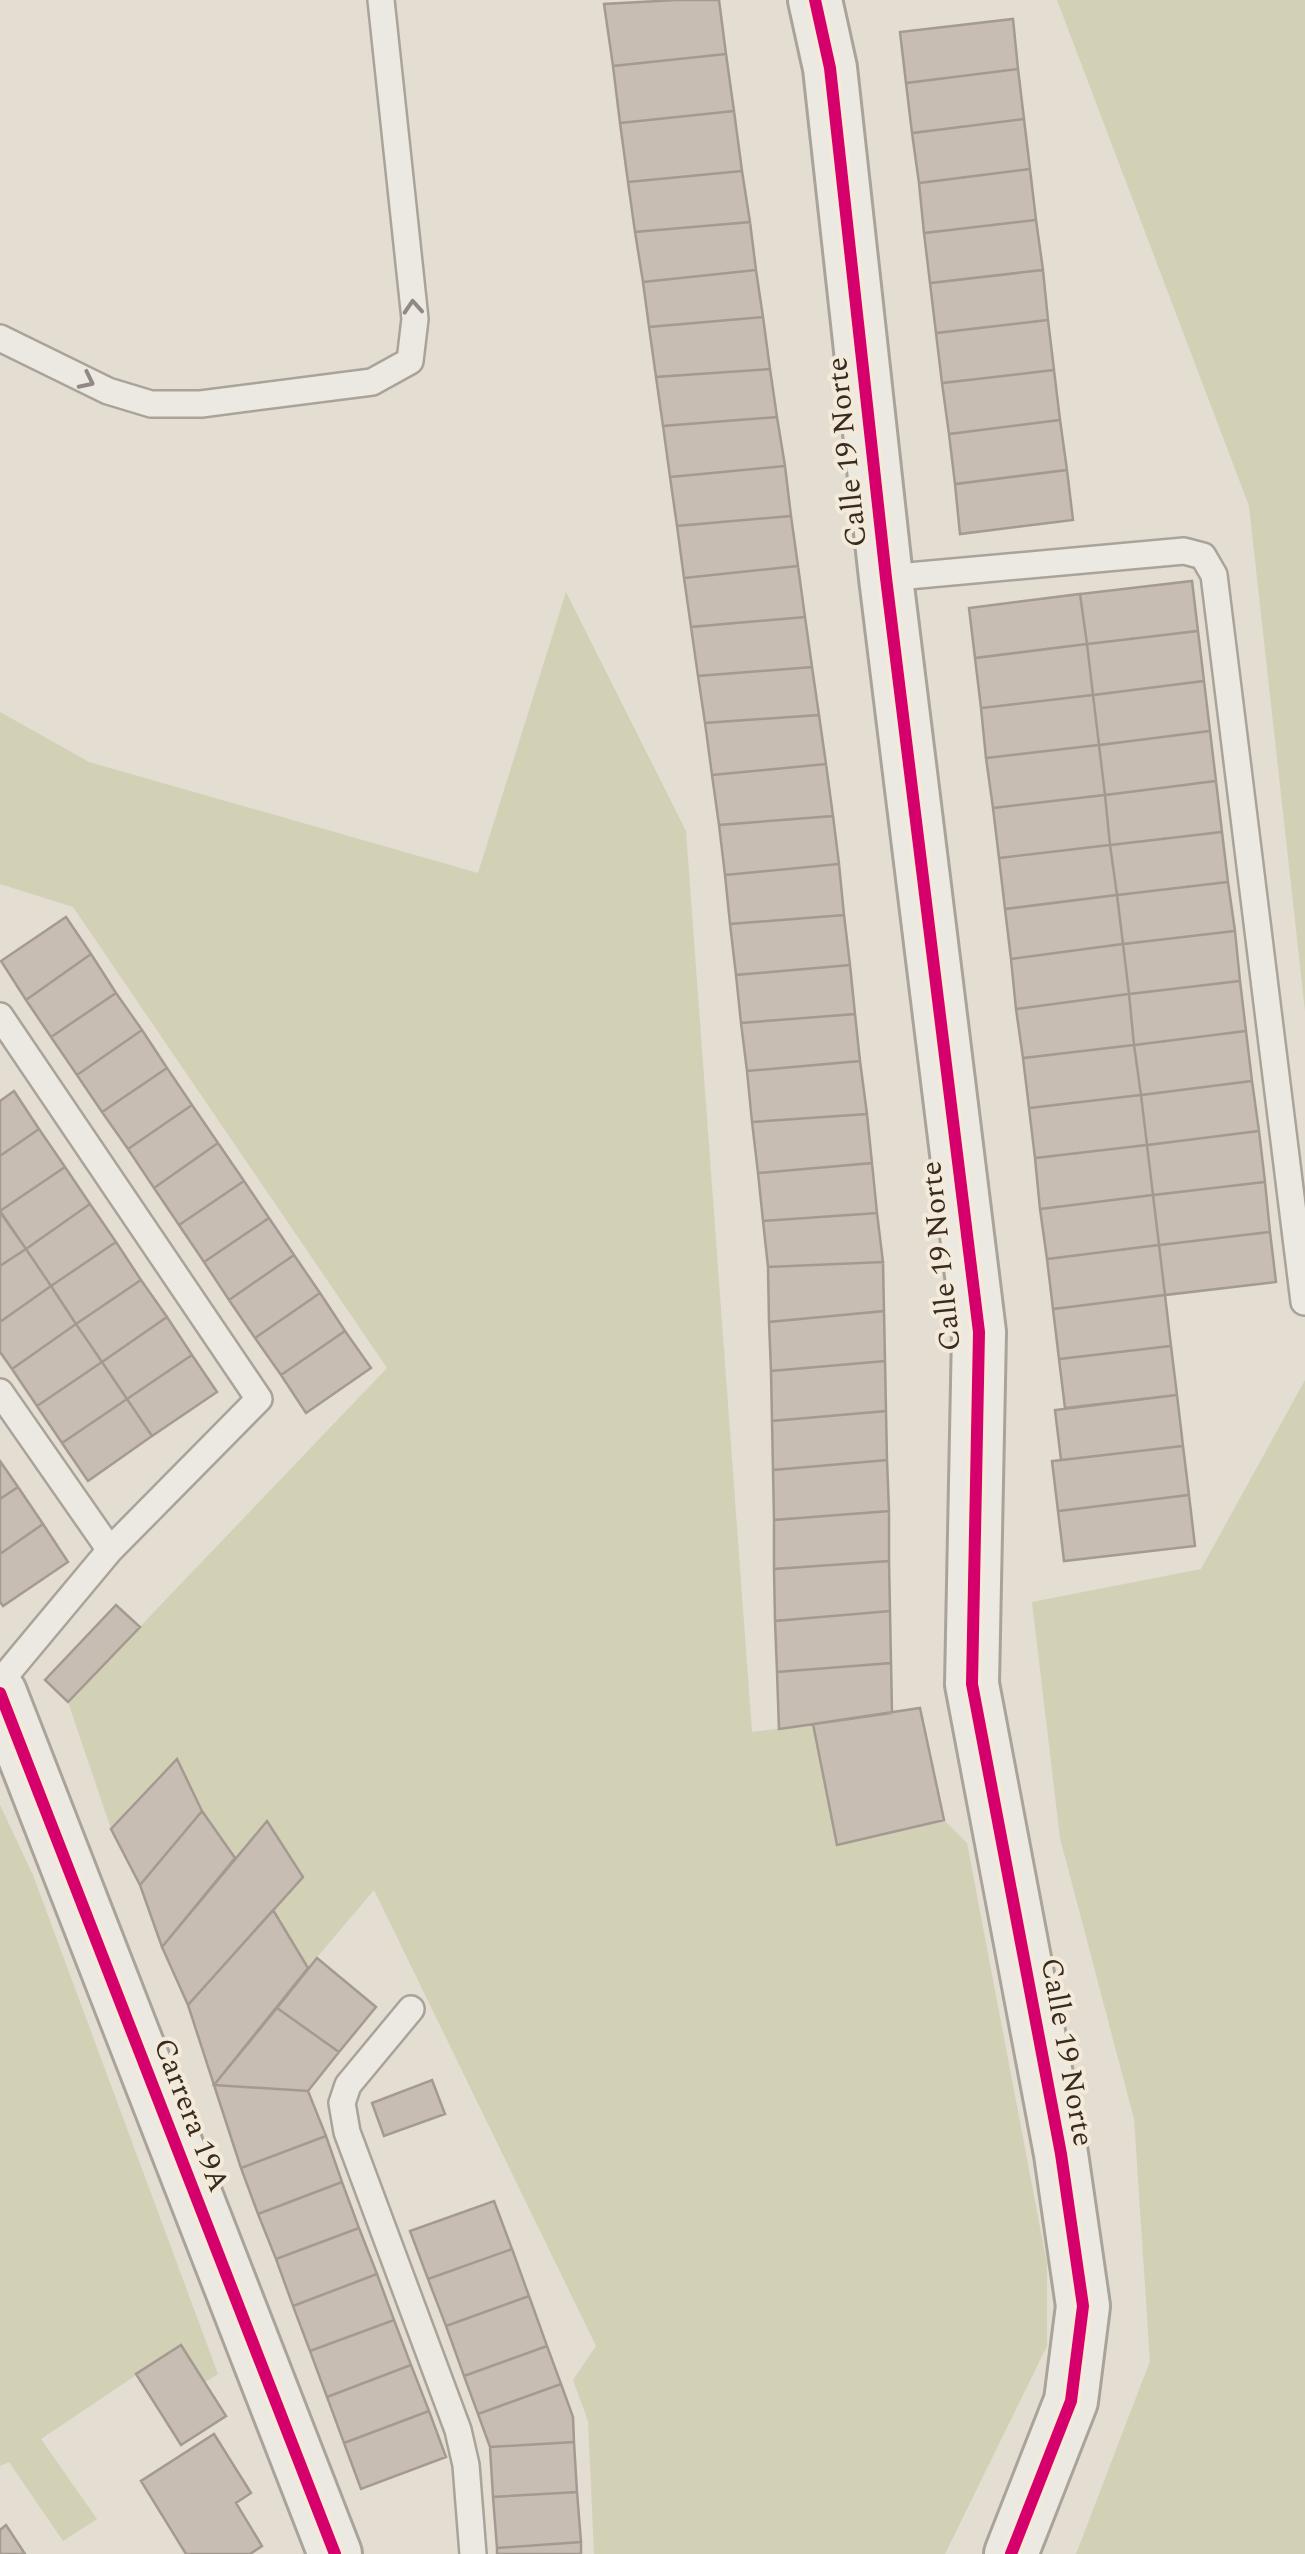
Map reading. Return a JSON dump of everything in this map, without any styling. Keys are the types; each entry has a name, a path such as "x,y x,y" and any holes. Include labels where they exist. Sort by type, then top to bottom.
{"street":[{"name":"Calle 19 Norte","path":"816,0 830,68 886,578 979,1332 972,1684 1061,2154 1083,2306 1071,2401 1011,2554"},
{"name":"Carrera 19A","path":"0,1694 335,2554"}],"lane":[{"path":"0,338 108,391 151,404 201,404 372,382 410,361 414,319 380,0"},
{"path":"886,578 1184,551 1203,556 1214,575 1304,1302"},
{"path":"0,1016 259,1398 110,1550 0,1682"},
{"path":"0,1392 110,1550"},
{"path":"411,2009 348,2086 342,2104 347,2132 458,2430 466,2465 472,2554"}],"green space":[{"path":"1057,0 1305,0 1305,1011 1249,506"},
{"path":"566,592 686,831 752,1732 813,1724 837,1844 944,1820 967,1843 1047,2264 1047,2346 945,2554 594,2554 588,2421 573,2380 596,2346 374,1890 308,1968 273,1910 303,1876 267,1821 235,1858 202,1811 177,1759 111,1829 68,1702 387,1368 73,907 0,884 0,712 89,762 478,873"},
{"path":"1305,1380 1305,2554 1076,2554 1150,2361 1134,2119 1060,1838 1032,1602 1201,1569"},
{"path":"0,1805 33,1875 218,2374 205,2382 181,2345 41,2439 97,2519 63,2541 9,2462 0,2466"}],"building":[{"path":"719,0 726,54 613,66 604,4"},
{"path":"1013,19 1018,69 906,83 900,32"},
{"path":"726,54 734,111 620,123 613,66"},
{"path":"1018,69 1024,119 912,133 906,83"},
{"path":"734,111 742,171 628,182 620,123"},
{"path":"1024,119 1030,169 919,183 912,133"},
{"path":"1030,169 1036,220 924,233 919,183"},
{"path":"742,171 750,222 635,232 628,182"},
{"path":"1036,220 1043,270 930,283 924,233"},
{"path":"750,222 756,270 643,282 635,232"},
{"path":"756,270 763,317 649,327 643,282"},
{"path":"1043,270 1048,320 936,333 930,283"},
{"path":"763,317 770,369 656,377 649,327"},
{"path":"1048,320 1054,370 942,383 936,333"},
{"path":"770,369 777,417 663,426 656,377"},
{"path":"1054,370 1060,420 949,434 942,383"},
{"path":"777,417 785,466 670,477 663,426"},
{"path":"1060,420 1067,470 955,484 949,434"},
{"path":"785,466 791,516 677,526 670,477"},
{"path":"1067,470 1073,520 960,534 955,484"},
{"path":"791,516 798,566 684,578 677,526"},
{"path":"798,566 805,617 691,627 684,578"},
{"path":"1192,581 1198,631 1087,644 1080,594"},
{"path":"1080,594 1087,644 975,658 969,608"},
{"path":"805,617 812,667 698,676 691,627"},
{"path":"1198,631 1204,681 1093,695 1087,644"},
{"path":"1087,644 1093,695 981,708 975,658"},
{"path":"812,667 819,715 705,723 698,676"},
{"path":"1204,681 1210,731 1099,745 1093,695"},
{"path":"1093,695 1099,745 986,758 981,708"},
{"path":"819,715 826,764 712,775 705,723"},
{"path":"1210,731 1216,781 1105,795 1099,745"},
{"path":"1099,745 1105,795 993,808 986,758"},
{"path":"826,764 833,816 719,825 712,775"},
{"path":"1216,781 1222,832 1110,845 1105,795"},
{"path":"1105,795 1110,845 999,858 993,808"},
{"path":"833,816 839,864 725,875 719,825"},
{"path":"1222,832 1228,882 1117,895 1110,845"},
{"path":"1110,845 1117,895 1005,909 999,858"},
{"path":"839,864 844,915 730,924 725,875"},
{"path":"1228,882 1235,931 1123,944 1117,895"},
{"path":"1117,895 1123,944 1011,959 1005,909"},
{"path":"844,915 850,965 736,975 730,924"},
{"path":"66,917 91,954 26,1000 1,961"},
{"path":"1235,931 1240,981 1129,994 1123,944"},
{"path":"1123,944 1129,994 1016,1009 1011,959"},
{"path":"91,954 116,993 51,1037 26,1000"},
{"path":"850,965 855,1014 741,1023 736,975"},
{"path":"1240,981 1246,1031 1134,1045 1129,994"},
{"path":"116,993 142,1030 77,1075 51,1037"},
{"path":"1129,994 1134,1045 1023,1058 1016,1009"},
{"path":"855,1014 860,1061 747,1071 741,1023"},
{"path":"142,1030 167,1068 102,1112 77,1075"},
{"path":"1246,1031 1252,1081 1141,1095 1134,1045"},
{"path":"1134,1045 1141,1095 1029,1108 1023,1058"},
{"path":"860,1061 867,1114 752,1122 747,1071"},
{"path":"167,1068 192,1105 128,1149 102,1112"},
{"path":"1252,1081 1259,1131 1147,1145 1141,1095"},
{"path":"14,1091 39,1129 0,1156 0,1101"},
{"path":"1141,1095 1147,1145 1035,1158 1029,1108"},
{"path":"192,1105 218,1143 154,1188 128,1149"},
{"path":"867,1114 872,1163 758,1173 752,1122"},
{"path":"39,1129 65,1167 0,1211 0,1156"},
{"path":"1259,1131 1265,1182 1153,1195 1147,1145"},
{"path":"218,1143 244,1181 179,1225 154,1188"},
{"path":"1147,1145 1153,1195 1040,1209 1035,1158"},
{"path":"872,1163 877,1213 763,1221 758,1173"},
{"path":"65,1167 90,1204 26,1249 0,1211"},
{"path":"244,1181 269,1218 204,1262 179,1225"},
{"path":"1265,1182 1270,1232 1159,1245 1153,1195"},
{"path":"1153,1195 1159,1245 1047,1259 1040,1209"},
{"path":"90,1204 116,1242 51,1286 26,1249"},
{"path":"0,1212 26,1249 0,1266"},
{"path":"877,1213 883,1262 768,1267 763,1221"},
{"path":"269,1218 294,1255 229,1300 204,1262"},
{"path":"1270,1232 1276,1282 1165,1295 1159,1245"},
{"path":"116,1242 141,1280 76,1324 51,1286"},
{"path":"1159,1245 1165,1295 1053,1309 1047,1259"},
{"path":"26,1249 51,1286 0,1322 0,1266"},
{"path":"294,1255 320,1293 255,1338 229,1300"},
{"path":"883,1262 884,1311 769,1322 768,1267"},
{"path":"141,1280 167,1317 102,1362 76,1324"},
{"path":"51,1286 76,1324 12,1369 0,1352 0,1322"},
{"path":"320,1293 345,1331 281,1375 255,1338"},
{"path":"1165,1295 1171,1346 1059,1359 1053,1309"},
{"path":"884,1311 885,1361 771,1371 769,1322"},
{"path":"167,1317 192,1355 127,1399 102,1362"},
{"path":"76,1324 102,1362 37,1406 12,1369"},
{"path":"345,1331 371,1368 306,1413 281,1375"},
{"path":"1171,1346 1177,1395 1065,1408 1059,1359"},
{"path":"192,1355 217,1392 152,1436 127,1399"},
{"path":"885,1361 886,1411 772,1421 771,1371"},
{"path":"102,1362 127,1399 62,1443 37,1406"},
{"path":"1177,1395 1183,1446 1061,1460 1055,1410"},
{"path":"127,1399 152,1436 88,1481 62,1443"},
{"path":"886,1411 887,1460 773,1470 772,1421"},
{"path":"1183,1446 1189,1495 1058,1511 1052,1461"},
{"path":"887,1460 889,1511 774,1520 773,1470"},
{"path":"0,1461 18,1487 0,1499"},
{"path":"18,1487 43,1524 0,1554 0,1499"},
{"path":"1189,1495 1195,1546 1064,1561 1058,1511"},
{"path":"889,1511 889,1561 774,1569 774,1520"},
{"path":"43,1524 68,1562 3,1606 0,1554"},
{"path":"889,1561 890,1611 775,1621 774,1569"},
{"path":"116,1605 140,1627 68,1702 45,1680"},
{"path":"890,1611 891,1663 777,1672 775,1621"},
{"path":"891,1663 892,1713 779,1729 777,1672"},
{"path":"920,1708 944,1820 837,1845 813,1724"},
{"path":"177,1759 202,1811 140,1885 111,1829"},
{"path":"202,1811 235,1858 162,1947 140,1885"},
{"path":"267,1821 303,1877 188,2005 162,1947"},
{"path":"273,1910 308,1968 214,2085 188,2005"},
{"path":"317,1958 376,2007 339,2052 277,2008"},
{"path":"277,2008 339,2052 308,2091 214,2085"},
{"path":"432,2080 445,2114 384,2136 372,2103"},
{"path":"214,2085 308,2091 326,2136 241,2168"},
{"path":"326,2136 342,2182 258,2214 241,2168"},
{"path":"342,2182 359,2228 276,2259 258,2214"},
{"path":"494,2201 512,2249 428,2279 410,2231"},
{"path":"359,2228 377,2274 293,2306 276,2259"},
{"path":"512,2249 529,2296 446,2326 428,2279"},
{"path":"377,2274 394,2320 310,2351 293,2306"},
{"path":"529,2296 547,2346 464,2376 446,2326"},
{"path":"394,2320 411,2365 327,2397 310,2351"},
{"path":"181,2345 226,2416 181,2445 136,2374"},
{"path":"547,2346 561,2384 478,2414 464,2376"},
{"path":"411,2365 429,2411 344,2443 327,2397"},
{"path":"561,2384 573,2417 574,2442 490,2447 478,2414"},
{"path":"429,2411 446,2457 361,2489 344,2443"},
{"path":"214,2434 251,2493 236,2503 262,2546 250,2554 186,2554 141,2481"},
{"path":"574,2442 577,2492 493,2497 490,2447"},
{"path":"577,2492 581,2542 497,2548 493,2497"},
{"path":"6,2525 25,2554 0,2554 0,2530"},
{"path":"581,2542 581,2554 497,2554 497,2548"}],"cycle path":[{"path":"815,0 830,68 886,578 979,1332 972,1684 1061,2154 1083,2306 1071,2401 1011,2554"},
{"path":"0,1693 335,2554"}]}
